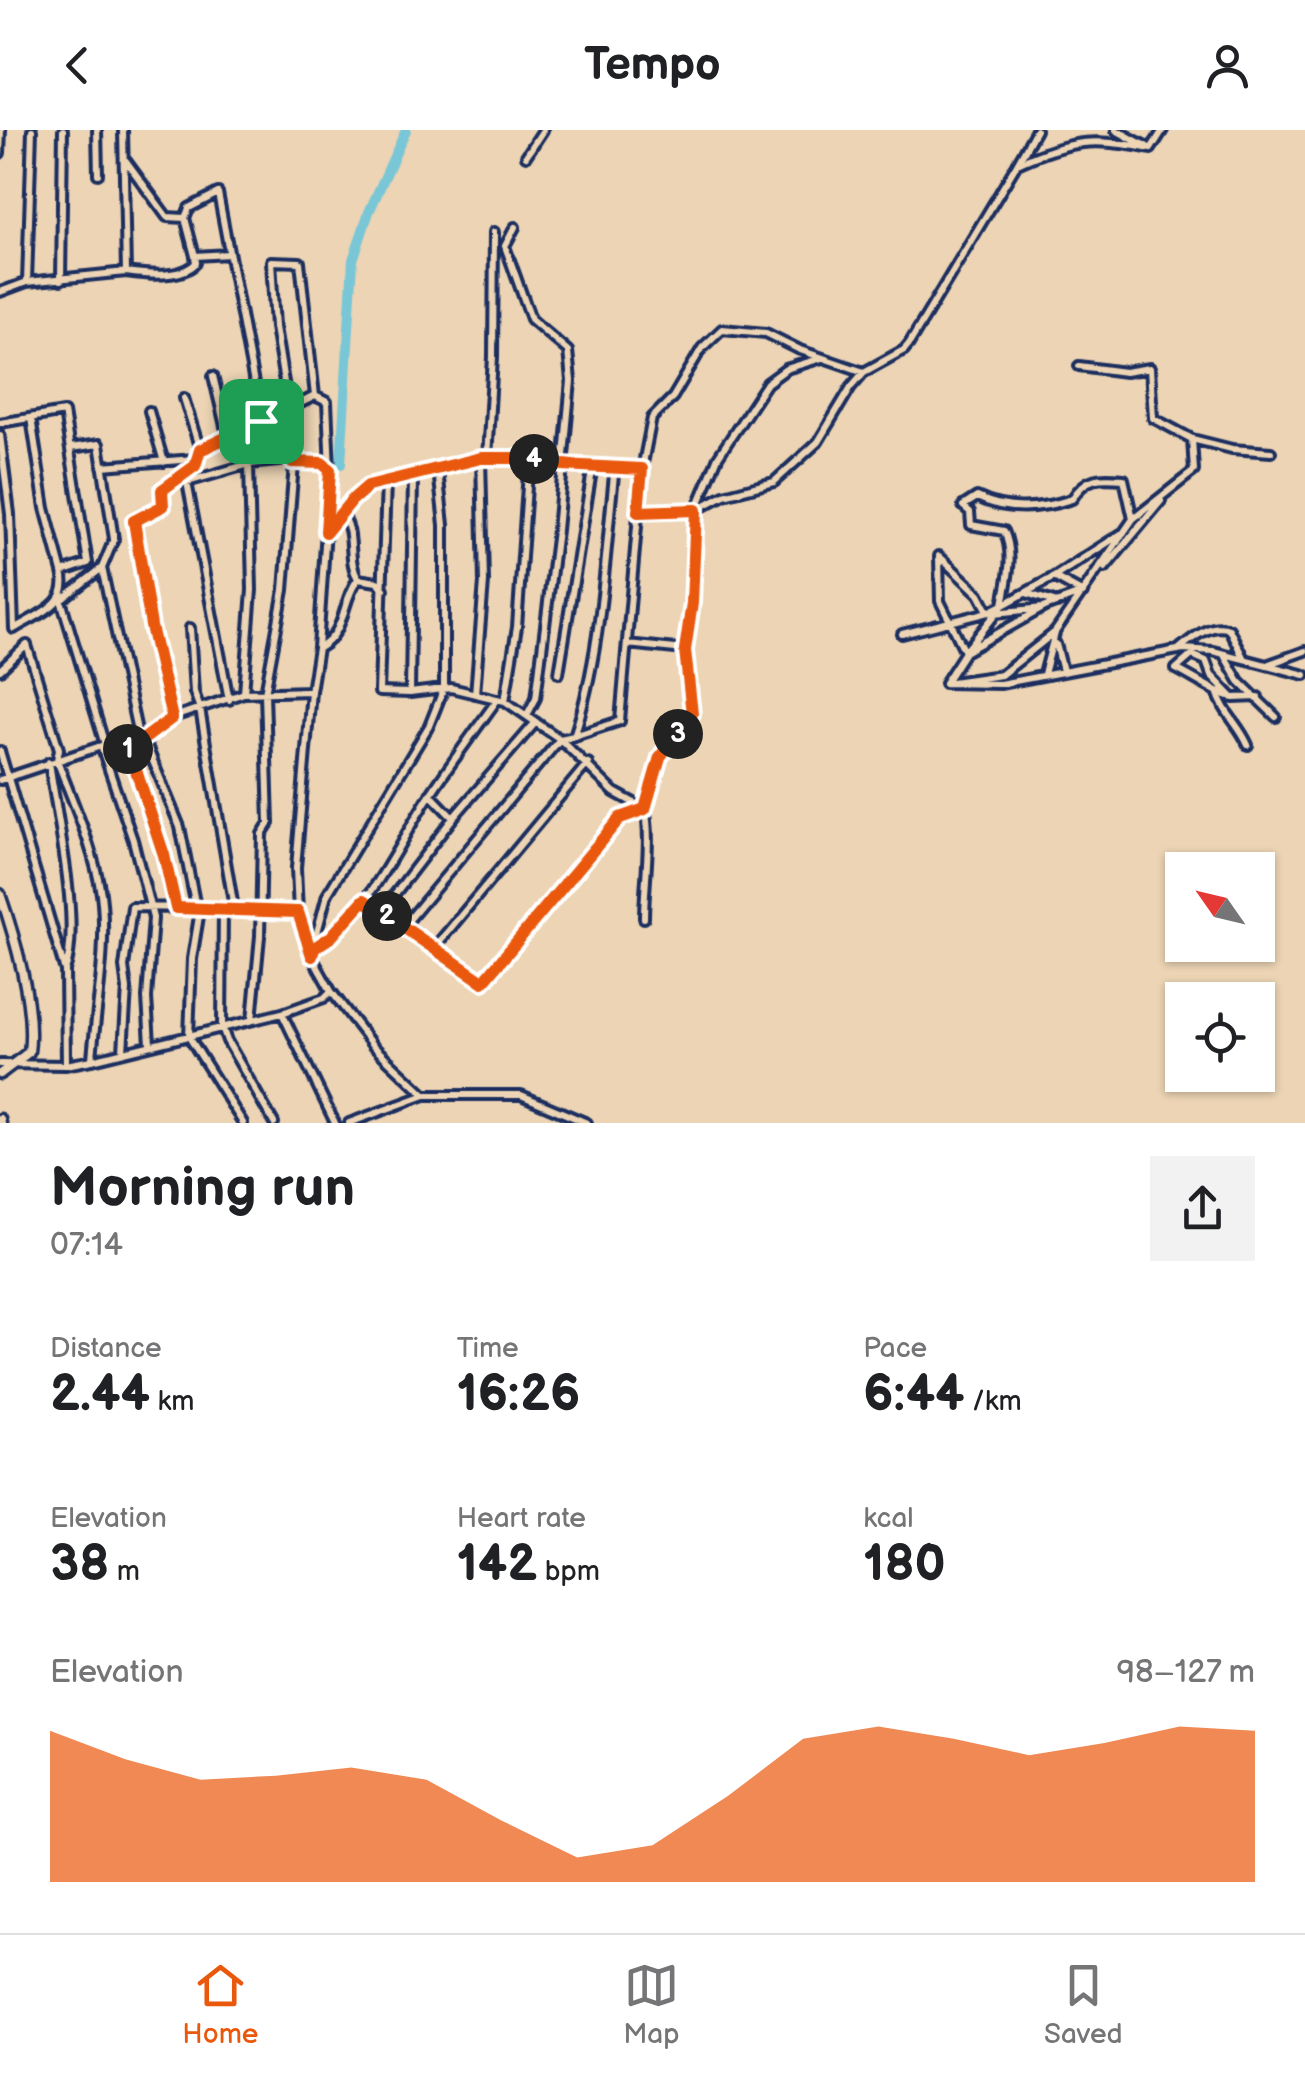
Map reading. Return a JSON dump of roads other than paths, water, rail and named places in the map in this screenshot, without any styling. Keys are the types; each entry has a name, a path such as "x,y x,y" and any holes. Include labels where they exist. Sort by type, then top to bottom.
{"street":[{"path":"0,130 0,153"},
{"path":"27,282 32,130"},
{"path":"61,280 63,130"},
{"path":"97,130 98,174"},
{"path":"123,130 126,272"},
{"path":"526,156 543,130"},
{"path":"638,512 696,510 724,495 774,482 818,442 850,387 864,372 909,344 1036,130"},
{"path":"1116,130 1151,149"},
{"path":"1151,149 1163,130"},
{"path":"1017,164 1086,141 1107,140 1151,149"},
{"path":"126,161 167,218 185,218"},
{"path":"0,292 27,282 187,270 196,263 185,218 189,208 218,194 261,421 292,462 284,590 265,693 269,822 262,834 260,936 252,1020"},
{"path":"515,227 505,246 531,319 568,352 571,381 536,698 527,715"},
{"path":"475,694 484,582 484,458 493,357 494,232"},
{"path":"195,256 229,254"},
{"path":"288,407 275,327 272,262 300,262 315,396"},
{"path":"403,927 560,739 620,721 642,469 652,418 680,386 702,348 722,329 766,332 800,350 864,372"},
{"path":"644,918 649,824 645,809 660,757 692,714 685,650 692,603 696,510 718,457 767,384 786,370 824,358"},
{"path":"1079,366 1125,372 1150,368 1153,418 1192,439 1271,452"},
{"path":"213,376 228,439"},
{"path":"172,718 151,626 134,521 163,506 162,490 195,466 200,450 315,396"},
{"path":"315,396 326,402 329,413 330,470 318,648 296,868 298,912 332,991 373,1046 425,1095"},
{"path":"184,398 200,450"},
{"path":"149,411 164,462"},
{"path":"0,423 64,412 88,563 62,572"},
{"path":"31,418 45,508 66,587 60,600 151,909 147,998 150,1044"},
{"path":"0,434 10,514 14,628 102,568 114,538 99,444 70,448"},
{"path":"1103,546 1132,518 1194,471 1192,439"},
{"path":"326,532 368,486 484,458 530,458 562,465 642,469"},
{"path":"312,952 364,900 430,794 501,701 517,627 530,458"},
{"path":"102,466 195,459"},
{"path":"228,700 186,482 249,464 322,463 330,470"},
{"path":"244,693 252,590 249,464"},
{"path":"560,673 593,466"},
{"path":"574,736 585,696 600,603 615,466"},
{"path":"312,952 327,896 429,726 444,688 444,526 438,470"},
{"path":"410,694 413,477"},
{"path":"1003,606 1010,544 1004,532 971,526 970,512 963,506 977,497 1040,509 1072,499 1080,486 1094,477 1124,479 1132,518 1055,635 1043,675"},
{"path":"386,481 379,692 410,694 444,688 501,701 560,739 614,792 645,809"},
{"path":"965,652 1045,608 1084,592 1172,488"},
{"path":"341,513 351,530 354,572 358,578 377,582 384,589"},
{"path":"902,634 1003,606 1124,532"},
{"path":"965,652 940,601 939,556 979,594 990,611"},
{"path":"102,568 142,739 180,826 196,908 200,910"},
{"path":"1054,576 1084,592"},
{"path":"318,648 338,630 358,578"},
{"path":"1025,593 1059,603"},
{"path":"945,683 990,611 1003,606"},
{"path":"990,611 1045,608"},
{"path":"1177,650 1212,626 1220,626 1229,628 1244,660"},
{"path":"190,628 194,692 234,908"},
{"path":"1055,635 1063,671"},
{"path":"945,683 1001,675 1055,635"},
{"path":"626,644 685,650"},
{"path":"0,670 27,645 59,749 53,761 70,909 71,953 64,971"},
{"path":"945,683 1000,684 1177,650 1224,654 1305,674"},
{"path":"1268,664 1305,651"},
{"path":"1224,654 1239,681 1276,717"},
{"path":"1231,696 1210,675 1206,661 1192,656 1176,669 1216,691 1231,696 1258,698"},
{"path":"4,779 103,746 142,739 172,718 244,693 311,690"},
{"path":"1216,691 1222,710 1240,726 1248,745"},
{"path":"381,912 453,818 536,722"},
{"path":"126,740 164,855 176,908"},
{"path":"0,751 4,779 64,971 66,1065"},
{"path":"53,761 89,846 100,892 103,924 92,1060"},
{"path":"434,948 588,763"},
{"path":"430,794 453,818"},
{"path":"364,900 483,982 620,818 645,809"},
{"path":"0,894 23,980 30,1039 28,1052 0,1074"},
{"path":"124,1051 124,967 132,907 298,912"},
{"path":"223,908 222,1027 274,1123"},
{"path":"200,910 192,958 188,1034 243,1123"},
{"path":"0,1064 66,1065 92,1060 282,1013 324,998 332,991"},
{"path":"282,1013 335,1123"},
{"path":"349,1123 425,1095 521,1095 587,1123"}],"waterway":[{"path":"341,464 353,260 369,212 406,130"}]}
